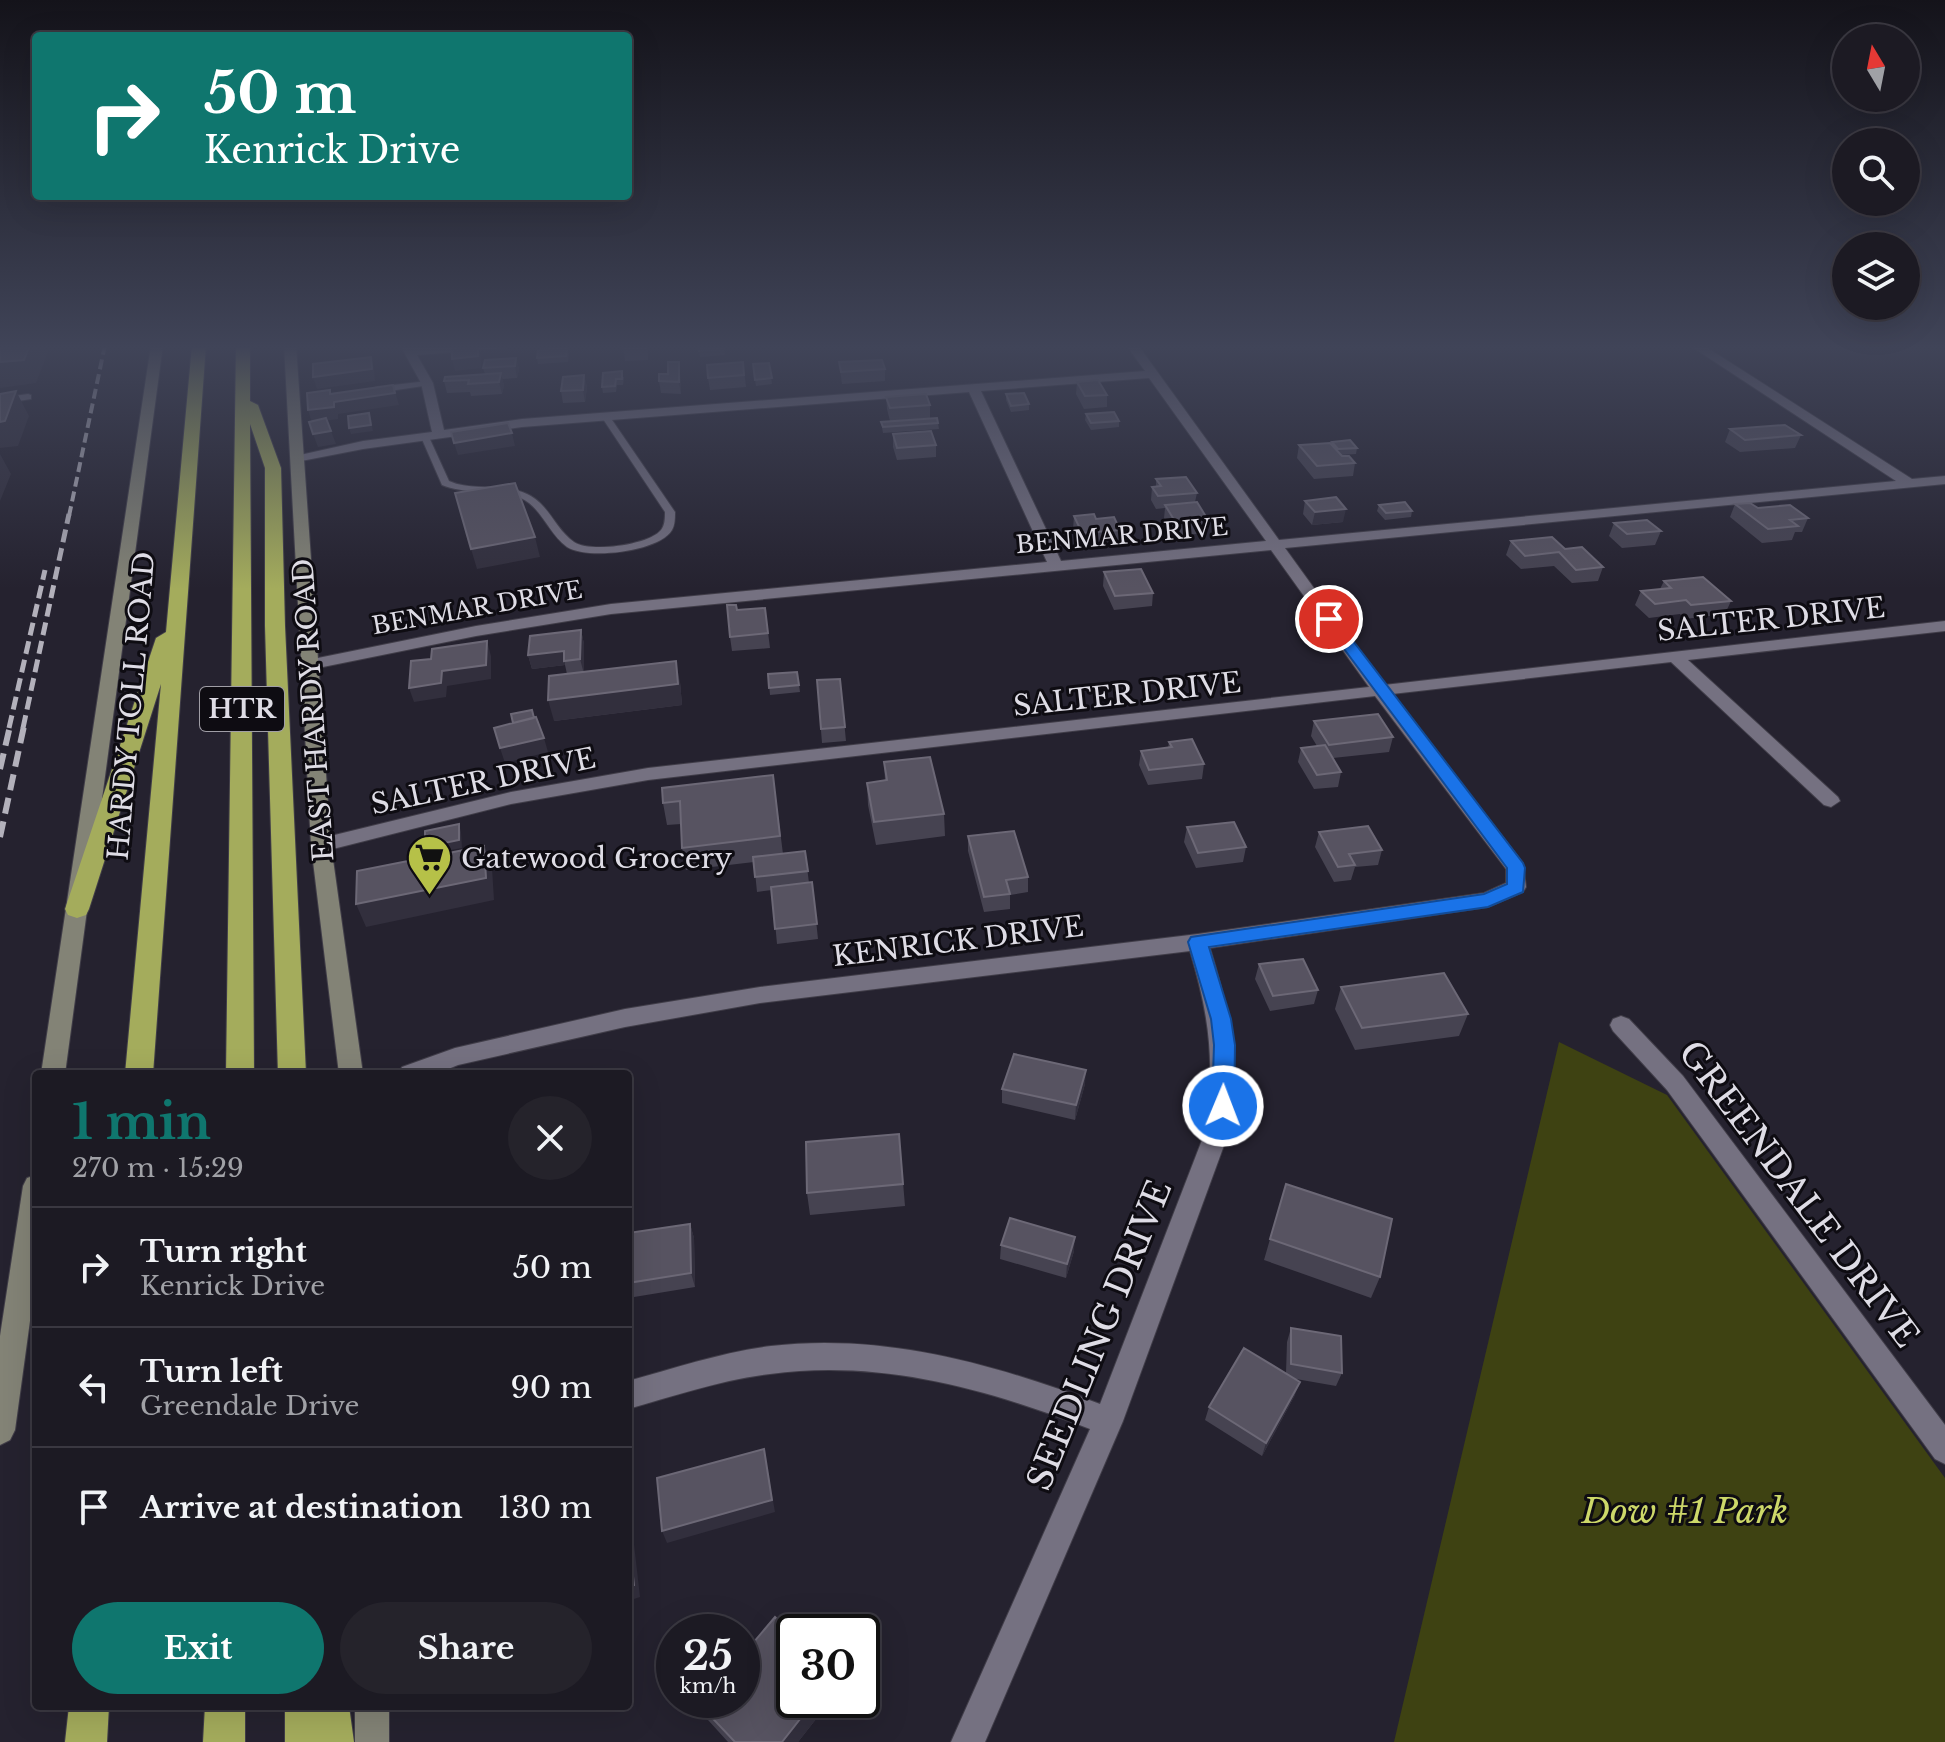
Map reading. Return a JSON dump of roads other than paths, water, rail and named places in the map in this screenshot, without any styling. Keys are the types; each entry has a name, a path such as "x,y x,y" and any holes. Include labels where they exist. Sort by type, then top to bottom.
{"highway":[{"name":"HARDY TOLL ROAD","path":"139,1070 192,426"},
{"name":"HTR","path":"240,1070 244,426"},
{"path":"258,426 273,468 275,626 292,1070"},
{"path":"77,909 177,605"},
{"path":"86,1742 89,1710"},
{"path":"224,1742 225,1710"},
{"path":"305,1710 306,1742"},
{"path":"329,1710 333,1742"}],"main road":[{"path":"54,1070 145,426"},
{"name":"EAST HARDY ROAD","path":"294,426 321,845 350,1070"},
{"path":"0,1430 32,1213"},
{"path":"372,1710 372,1742"}],"street":[{"path":"437,426 439,435"},
{"path":"296,460 326,451 515,426"},
{"path":"991,426 1056,566"},
{"path":"1189,426 1381,692"},
{"path":"1821,426 1909,483"},
{"name":"BENMAR DRIVE","path":"308,665 476,631 611,609 1945,480"},
{"name":"SALTER DRIVE","path":"321,845 511,798 648,774 1945,626"},
{"path":"1674,656 1831,801"},
{"name":"KENRICK DRIVE","path":"421,1070 455,1057 625,1018 745,998 1198,942 1488,900 1516,887 1516,868 1381,692"},
{"name":"SEEDLING DRIVE","path":"968,1742 1108,1421 1214,1140 1223,1106 1224,1045 1221,1019 1198,942"},
{"name":"GREENDALE DRIVE","path":"1621,1025 1675,1083 1945,1449"},
{"path":"632,1394 721,1369 772,1360 871,1356 959,1371 1036,1393 1108,1421"}],"lane":[{"path":"425,437 445,483 454,487 514,492 527,497 539,505 566,541 577,548 603,550 656,538 666,532 670,521 670,512 612,426"}],"railway":[{"path":"69,516 88,426"},
{"path":"23,728 69,514"},
{"path":"9,728 45,570"},
{"path":"0,769 10,726"},
{"path":"0,837 24,726"}],"place":[{"name":"Gatewood Grocery","path":"430,897"}],"park label":[{"name":"Dow #1 Park","path":"1685,1511"}]}
